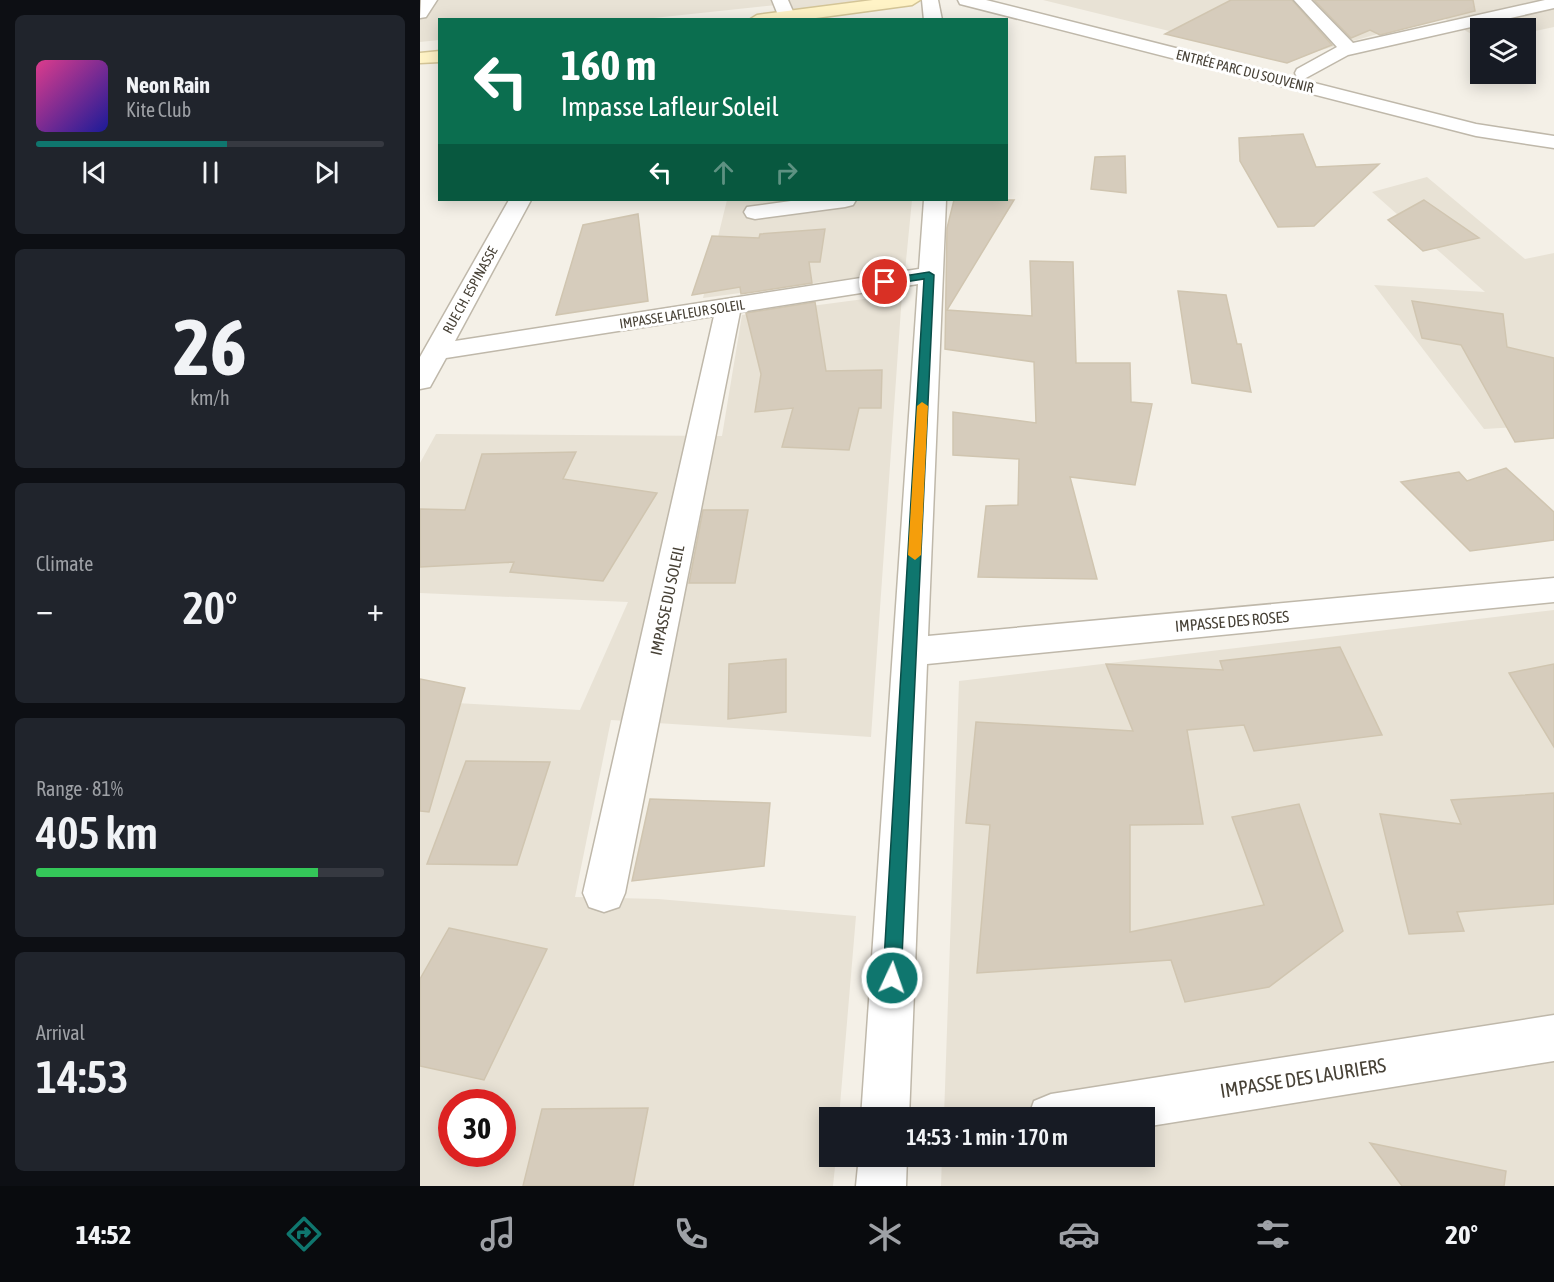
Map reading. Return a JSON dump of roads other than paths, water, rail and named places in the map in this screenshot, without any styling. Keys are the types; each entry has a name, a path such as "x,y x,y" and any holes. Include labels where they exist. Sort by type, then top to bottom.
{"main road":[{"path":"761,18 783,8 912,0"},
{"path":"420,58 438,56"}],"street":[{"path":"420,13 429,0"},
{"path":"930,0 933,18"},
{"name":"ENTRÉE PARC DU SOUVENIR","path":"966,0 1476,130 1554,142"},
{"name":"ENTRÉE PARC DU SOUVENIR","path":"1015,0 1489,120 1524,136"},
{"path":"1302,0 1349,49"},
{"path":"1304,73 1349,49 1554,3"},
{"path":"1524,136 1554,156"},
{"name":"RUE CH. ESPINASSE","path":"420,381 519,201"},
{"path":"755,212 838,201"},
{"path":"886,1107 929,275 935,201"},
{"name":"IMPASSE LAFLEUR SOLEIL","path":"436,352 929,275"},
{"name":"IMPASSE DU SOLEIL","path":"604,893 729,306"},
{"name":"IMPASSE DES ROSES","path":"909,652 1554,590"},
{"name":"IMPASSE DES LAURIERS","path":"1120,1107 1554,1038"},
{"path":"880,1186 882,1167"}]}
